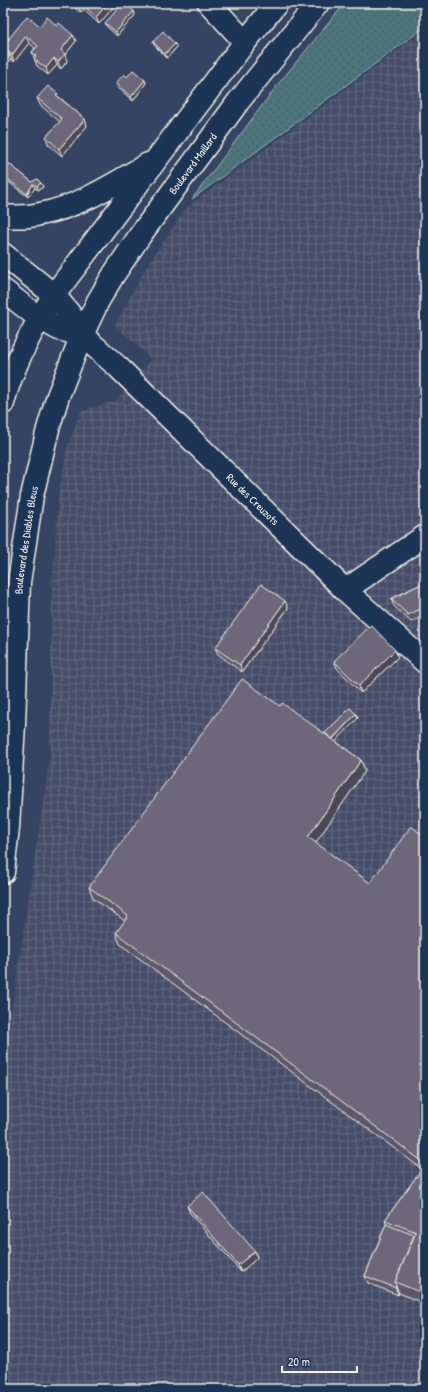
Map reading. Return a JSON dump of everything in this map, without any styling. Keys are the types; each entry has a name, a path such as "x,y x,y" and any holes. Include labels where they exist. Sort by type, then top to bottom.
{"main road":[{"path":"209,3 245,42"},
{"path":"3,404 14,369 27,338 54,295 245,42 277,3"},
{"name":"Boulevard Maillard","path":"82,335 110,281 141,234 238,102 318,3"},
{"path":"3,216 20,217 40,214 64,207 98,192 156,160"},
{"path":"3,254 54,295 69,313 82,335"},
{"path":"3,290 39,318 59,329 82,335"},
{"name":"Rue des Creuzots","path":"82,335 124,374 345,590 425,662"},
{"name":"Boulevard des Diables Bleus","path":"3,872 8,827 14,724 19,582 32,496 48,429 58,396 82,335"},
{"path":"345,590 425,536"}],"shaded area":[{"path":"425,30 425,1389 3,1389 3,1069 50,756 52,586 59,492 67,449 81,411 116,401 151,359 115,325 147,266 186,208"}],"green space":[{"path":"345,3 425,3 425,27 192,199 279,83"}],"building":[{"path":"81,3 108,3 96,17"},
{"path":"123,3 134,11 116,32 105,23"},
{"path":"27,16 40,26 47,17 57,26 59,23 73,35 61,50 65,54 58,62 54,58 46,68 34,59 36,56 32,52 38,46 26,36 12,55 3,47"},
{"path":"163,31 175,44 165,54 153,42"},
{"path":"3,34 9,39 3,46"},
{"path":"3,48 10,55 3,64"},
{"path":"133,70 145,80 131,97 116,83 124,74 127,77"},
{"path":"48,86 58,94 56,95 85,119 59,149 46,137 62,119 37,98"},
{"path":"3,159 32,182 37,179 41,183 37,186 33,184 27,194 5,177 3,179"},
{"path":"425,582 425,607 408,615 391,599"},
{"path":"261,584 285,601 240,665 215,648"},
{"path":"371,625 395,650 359,686 334,661"},
{"path":"242,679 280,706 282,703 361,760 308,837 370,883 411,826 425,837 425,1159 423,1162 116,933 128,916 89,887"},
{"path":"350,708 356,714 332,739 325,733"},
{"path":"422,1169 425,1170 425,1294 395,1282 416,1232 385,1220"},
{"path":"203,1192 255,1251 238,1265 187,1206"},
{"path":"386,1224 414,1235 395,1282 396,1288 365,1276"}]}
